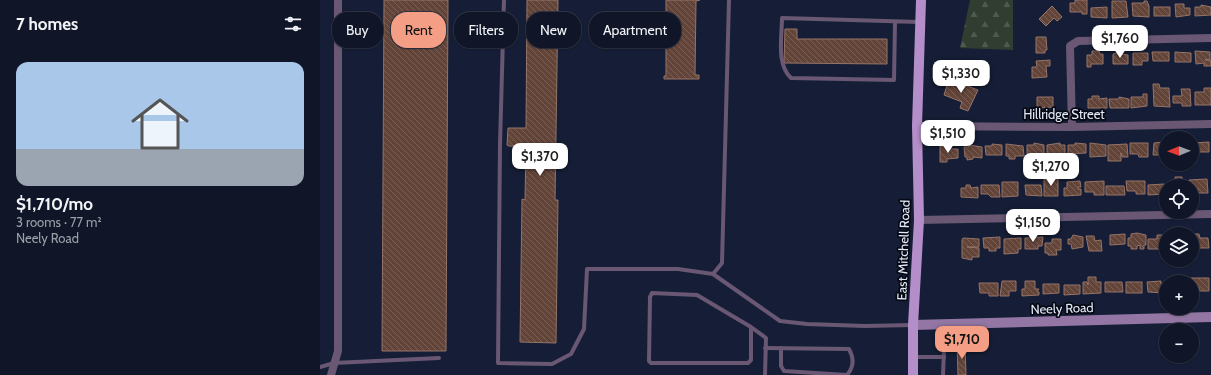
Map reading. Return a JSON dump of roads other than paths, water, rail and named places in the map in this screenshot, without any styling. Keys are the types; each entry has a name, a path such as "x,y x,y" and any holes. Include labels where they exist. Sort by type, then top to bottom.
{"main road":[{"name":"East Mitchell Road","path":"913,375 918,220 917,126 921,0"}],"street":[{"path":"331,375 338,351 338,0"},
{"path":"1072,127 1070,46 1078,41 1211,38"},
{"name":"Hillridge Street","path":"917,126 1072,127 1211,124"},
{"path":"918,220 1211,214"},
{"name":"Neely Road","path":"914,324 1211,317"}],"lane":[{"path":"504,0 500,137 498,363 552,364 571,354 584,329 587,269 678,269 713,274 780,321 807,324 865,326 914,324"},
{"path":"713,274 722,262 729,0"},
{"path":"895,22 894,80 791,78 786,73 782,63 782,18 920,22"},
{"path":"751,327 751,360 748,363 651,363 649,361 650,297 652,293 697,295 751,327 766,338 765,375"},
{"path":"944,338 974,340 976,335 976,323"},
{"path":"943,375 945,324"},
{"path":"766,348 781,348 849,349 852,355 852,370 847,375 784,371 781,366 781,348"},
{"path":"913,357 944,358"},
{"path":"320,367 334,363 439,358"}]}
